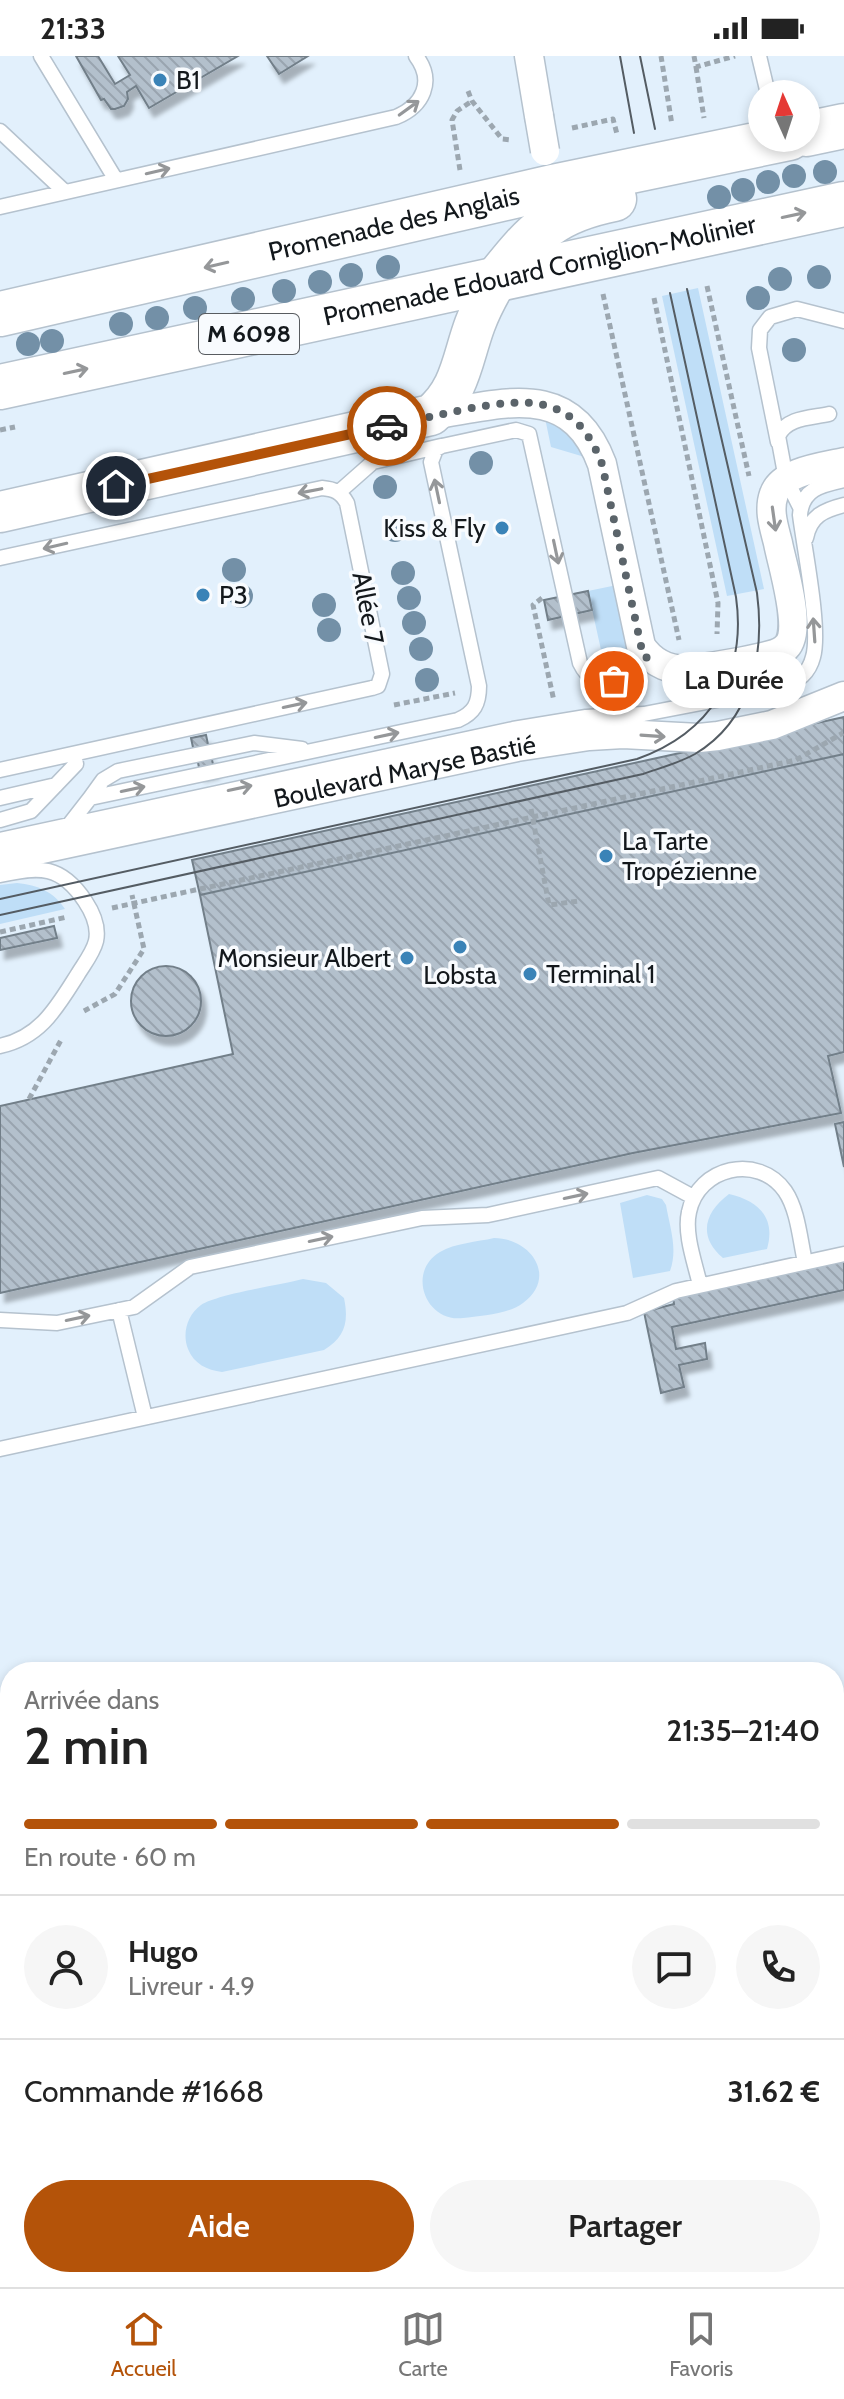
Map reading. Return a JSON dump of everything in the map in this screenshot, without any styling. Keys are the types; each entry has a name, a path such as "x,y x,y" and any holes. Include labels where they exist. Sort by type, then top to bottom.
{"main road":[{"name":"Promenade des Anglais","path":"820,131 844,126"},
{"name":"Promenade des Anglais","path":"0,314 549,169 748,143"},
{"path":"498,278 523,246 562,214 593,203 689,181 756,152"},
{"name":"Promenade Edouard Corniglion-Molinier","path":"0,387 844,204"}],"street":[{"path":"529,56 549,169"},
{"path":"436,430 443,405 454,389 475,323 498,278"},
{"path":"0,512 436,430 517,401 552,407 566,413 577,423 595,447 602,464 641,646 648,656 662,665 684,670 775,654 789,644 793,637 793,618 771,503 779,485 786,479 844,462"},
{"name":"Boulevard Maryse Bastié","path":"0,858 504,749 589,736 718,736 772,725 844,696"}],"lane":[{"path":"41,56 116,180"},
{"path":"0,207 396,117 418,104 423,94 424,71 416,56"},
{"path":"759,56 765,80"},
{"path":"0,131 65,192"},
{"path":"0,840 513,729 586,717 644,714 784,687 802,677 814,653 801,509 786,479 759,348 760,330 770,317 797,309 844,321"},
{"path":"778,442 781,430 790,423 829,414"},
{"path":"69,825 90,798 466,717 477,705 479,686 431,462 436,449 436,430"},
{"path":"0,558 322,488 339,492 373,462 436,430 516,430 529,434 584,673 601,681 614,681 637,668 648,656"},
{"path":"801,509 810,491 844,480"},
{"name":"Allée 7","path":"0,770 378,686 382,674 376,643 347,503 339,492"},
{"path":"805,554 806,535 813,519 830,508 844,505"},
{"name":"Boulevard Maryse Bastié","path":"810,708 844,680"},
{"path":"0,820 31,811 76,764 74,754"},
{"path":"0,798 56,785"},
{"path":"0,875 27,870 58,873 72,883 92,912 96,924 96,942 52,1014 28,1036 0,1046"},
{"path":"700,1285 689,1232 688,1214 693,1197 712,1177 738,1168 756,1170 773,1178 785,1191 793,1208 805,1262"},
{"path":"0,1320 57,1323 134,1307 190,1267 422,1218 488,1215 658,1178 693,1197"},
{"path":"0,1449 627,1313 676,1291 844,1254"},
{"path":"119,1310 145,1417"}],"path":[{"path":"661,56 673,126"},
{"path":"694,56 696,67 736,56"},
{"path":"462,181 452,120 457,111 472,101"},
{"path":"568,128 613,119 617,136"},
{"path":"603,294 678,639"},
{"path":"654,298 718,603 719,630 714,643"},
{"path":"388,706 455,693 464,696"},
{"path":"0,932 705,782 796,760 844,732"},
{"path":"531,809 549,905 579,901"},
{"path":"76,1018 115,994 144,949 132,895"},
{"path":"29,1099 63,1036"}],"shaded area":[{"path":"698,288 764,589 727,596 662,296"},
{"path":"545,418 571,432 588,458 551,447"},
{"path":"617,585 632,653 631,657 618,663 603,659 588,591"},
{"path":"17,883 45,890 65,909 0,924 0,885"},
{"path":"729,1194 749,1201 763,1212 769,1228 767,1249 723,1258 715,1250 707,1233 707,1224 714,1208"},
{"path":"647,1195 662,1199 666,1205 672,1238 672,1263 670,1271 633,1278 620,1203"},
{"path":"494,1238 519,1244 536,1261 538,1282 533,1293 517,1307 494,1314 463,1318 439,1313 430,1305 423,1283 424,1271 430,1261 452,1247"},
{"path":"303,1279 326,1283 344,1298 344,1328 337,1340 324,1350 222,1372 211,1370 194,1359 186,1343 187,1325 201,1305"}],"building":[{"name":"B1","path":"76,56 98,56 115,84 130,75 118,56 238,56 149,108 136,86 127,92 128,99 124,106 111,109 104,99 101,100"},
{"path":"267,56 308,56 279,74"},
{"path":"588,591 592,610 548,620 544,600"},
{"path":"844,717 844,754 200,895 192,860"},
{"path":"206,735 209,749 194,752 191,738"},
{"name":"Terminal 1","path":"844,754 844,1052 828,1056 841,1113 633,1153 0,1293 0,1106 233,1054 200,895"},
{"path":"211,755 214,769 200,772 197,758"},
{"path":"54,926 57,938 0,950 0,938"},
{"path":"159,966 173,966 195,981 201,1001 199,1014 191,1026 173,1036 159,1036 137,1021 131,1008 131,994 146,972"},
{"path":"844,1122 844,1167 835,1124"},
{"path":"844,1261 844,1290 672,1327 676,1349 705,1343 707,1359 679,1365 684,1387 661,1393 644,1312 674,1304 673,1297"}],"tram line":[{"path":"620,56 634,133"},
{"path":"640,56 655,129"},
{"path":"0,915 643,774 689,757 714,740 730,723 750,684 756,662 759,616 757,593 687,289"},
{"path":"0,899 637,759 685,734 718,698 729,676 738,625 736,597 670,293"}],"way so far":[{"path":"387,426 431,415 517,401 552,407 566,413 587,434 602,464 641,646 648,656 625,677 614,681"}],"place":[{"name":"B1","path":"160,80"},
{"name":"Kiss & Fly","path":"502,528"},
{"name":"P3","path":"203,595"},
{"name":"La Durée","path":"614,681"},
{"name":"La Tarte Tropézienne","path":"606,856"},
{"name":"Lobsta","path":"460,947"},
{"name":"Monsieur Albert","path":"407,958"},
{"name":"Terminal 1","path":"530,974"}],"route":[{"path":"116,486 387,426"}]}
